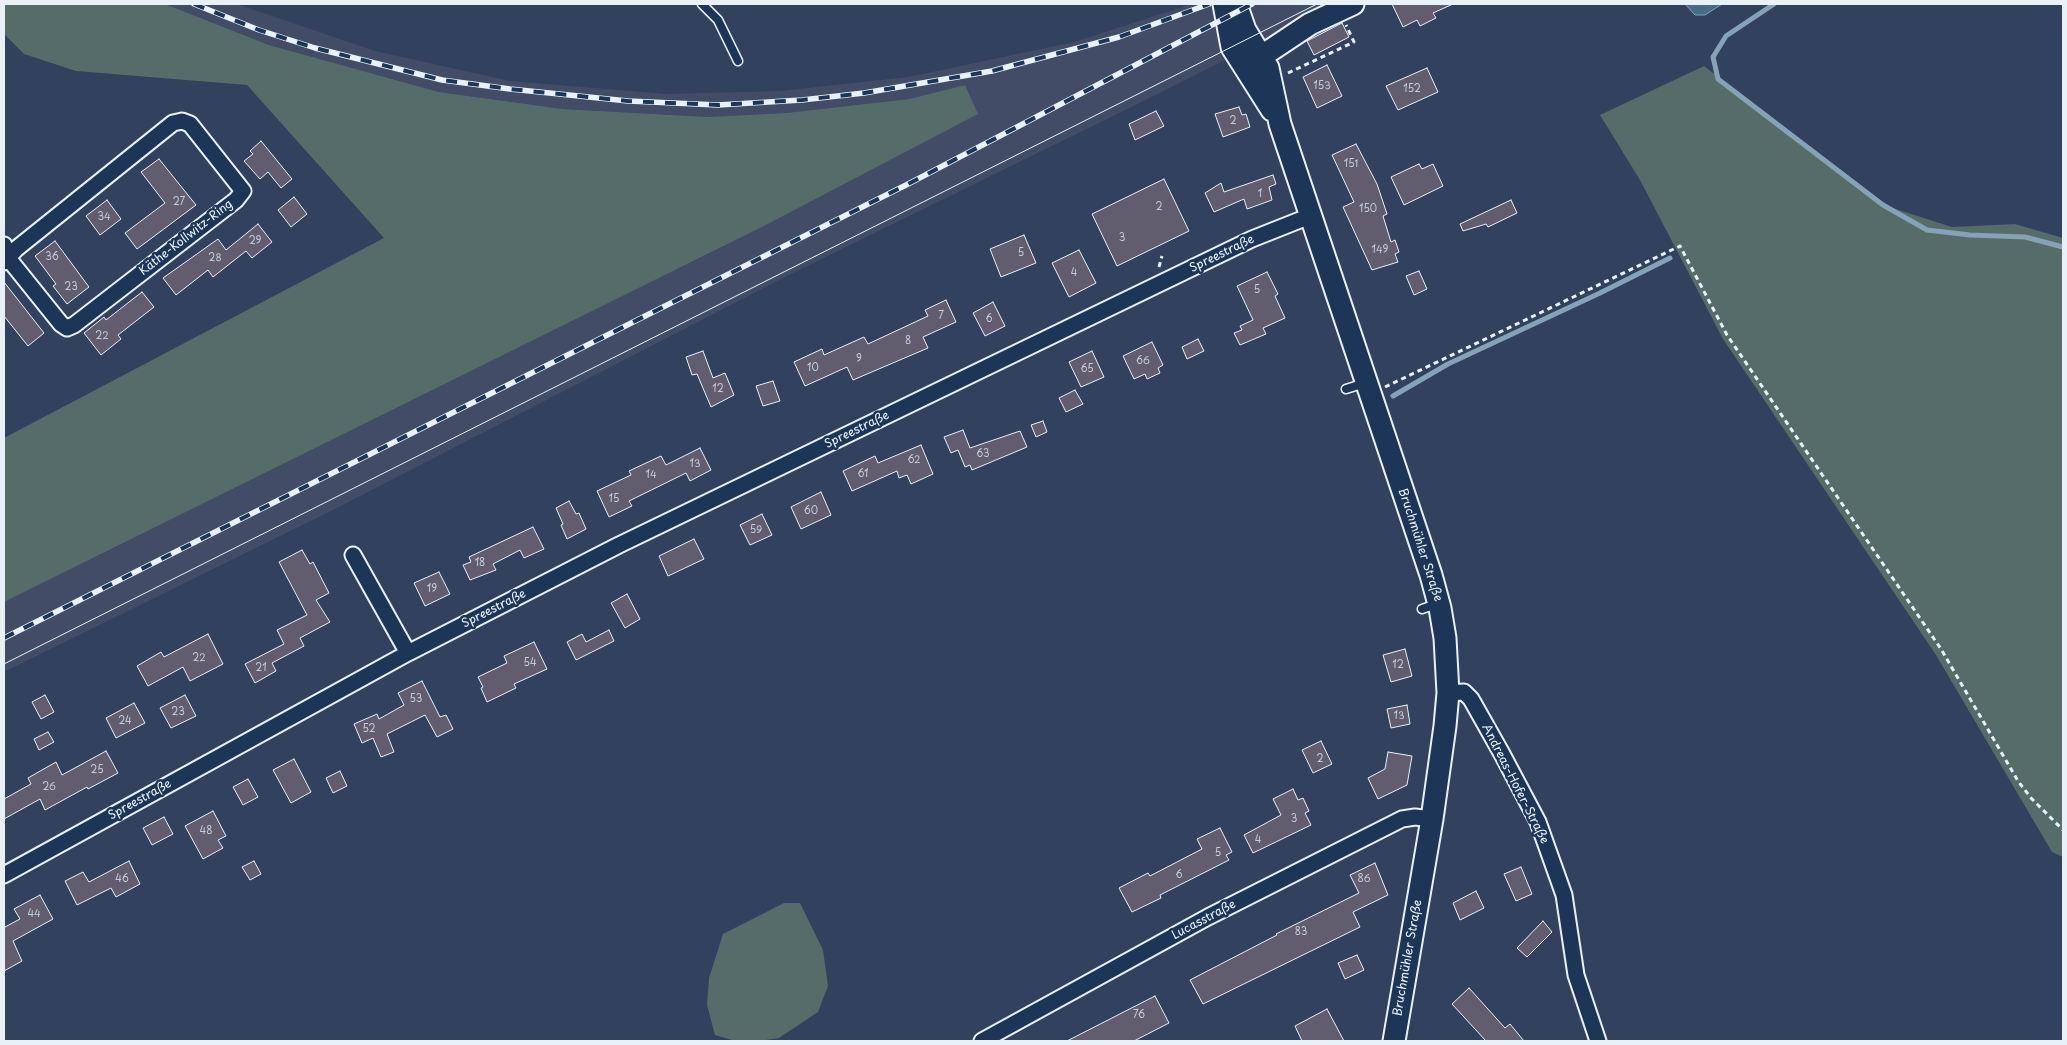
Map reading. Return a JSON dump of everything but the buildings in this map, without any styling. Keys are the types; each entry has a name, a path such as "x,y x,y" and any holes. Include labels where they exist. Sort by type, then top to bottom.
{"street":[{"path":"1224,4 1232,47 1254,62"},
{"path":"1236,4 1254,62"},
{"path":"1254,62 1310,24 1348,10"},
{"name":"Bruchmühler Straße","path":"1254,62 1280,124 1431,575 1431,606 1445,638 1448,693 1446,726 1394,1041"},
{"name":"Käthe-Kollwitz-Ring","path":"182,121 190,124 243,192 213,218 74,325 67,328 61,324 5,255 16,249 173,123 182,121"},
{"name":"Spreestraße","path":"4,875 408,654 632,538 1252,239 1310,216"},
{"path":"353,555 408,654"},
{"name":"Andreas-Hofer-Straße","path":"1448,693 1464,692 1471,699 1538,822 1564,895 1576,975 1598,1041"},
{"name":"Lucasstraße","path":"982,1041 1208,917 1336,851 1402,819 1415,817 1432,819"}],"lane":[{"path":"702,4 718,20 738,61"},
{"path":"1346,389 1368,388"}],"path":[{"path":"1283,75 1354,42 1348,10"},
{"path":"1368,388 1680,246 1727,335 1941,649 2018,781 2031,798 2063,830"}],"shaded area":[{"path":"165,4 237,4 375,51 510,81 666,94 780,91 908,77 1074,42 1192,4 1335,4 1156,95 793,273 333,510 4,672 4,602 758,229 965,85 909,99 786,113 708,117 563,109 439,92 269,45"},
{"path":"1685,4 1722,4 1705,15 1695,15"}],"green space":[{"path":"4,4 165,4 269,45 439,92 563,109 708,117 786,113 909,99 965,85 978,114 758,229 4,602 4,438 384,238 247,85 76,71 24,54 4,34"},
{"path":"1704,66 1883,205 1952,227 2015,224 2063,238 2063,857 2052,852 1936,655 1723,339 1640,180 1600,115"},
{"path":"784,903 800,903 823,950 828,986 818,1012 779,1038 759,1041 735,1041 715,1035 707,1005 709,978 723,934"}],"waterway":[{"path":"1774,4 1726,36 1713,57 1718,79 1883,205 1927,230 1970,235 2025,237 2063,247"},
{"path":"1393,396 1448,364 1670,258"}],"tram line":[{"path":"4,664 1317,4"}],"railway":[{"path":"194,4 259,30 315,48 442,80 628,101 718,105 802,100 864,93 992,71 1119,37 1209,4"},
{"path":"4,638 910,183 1252,4"}]}
